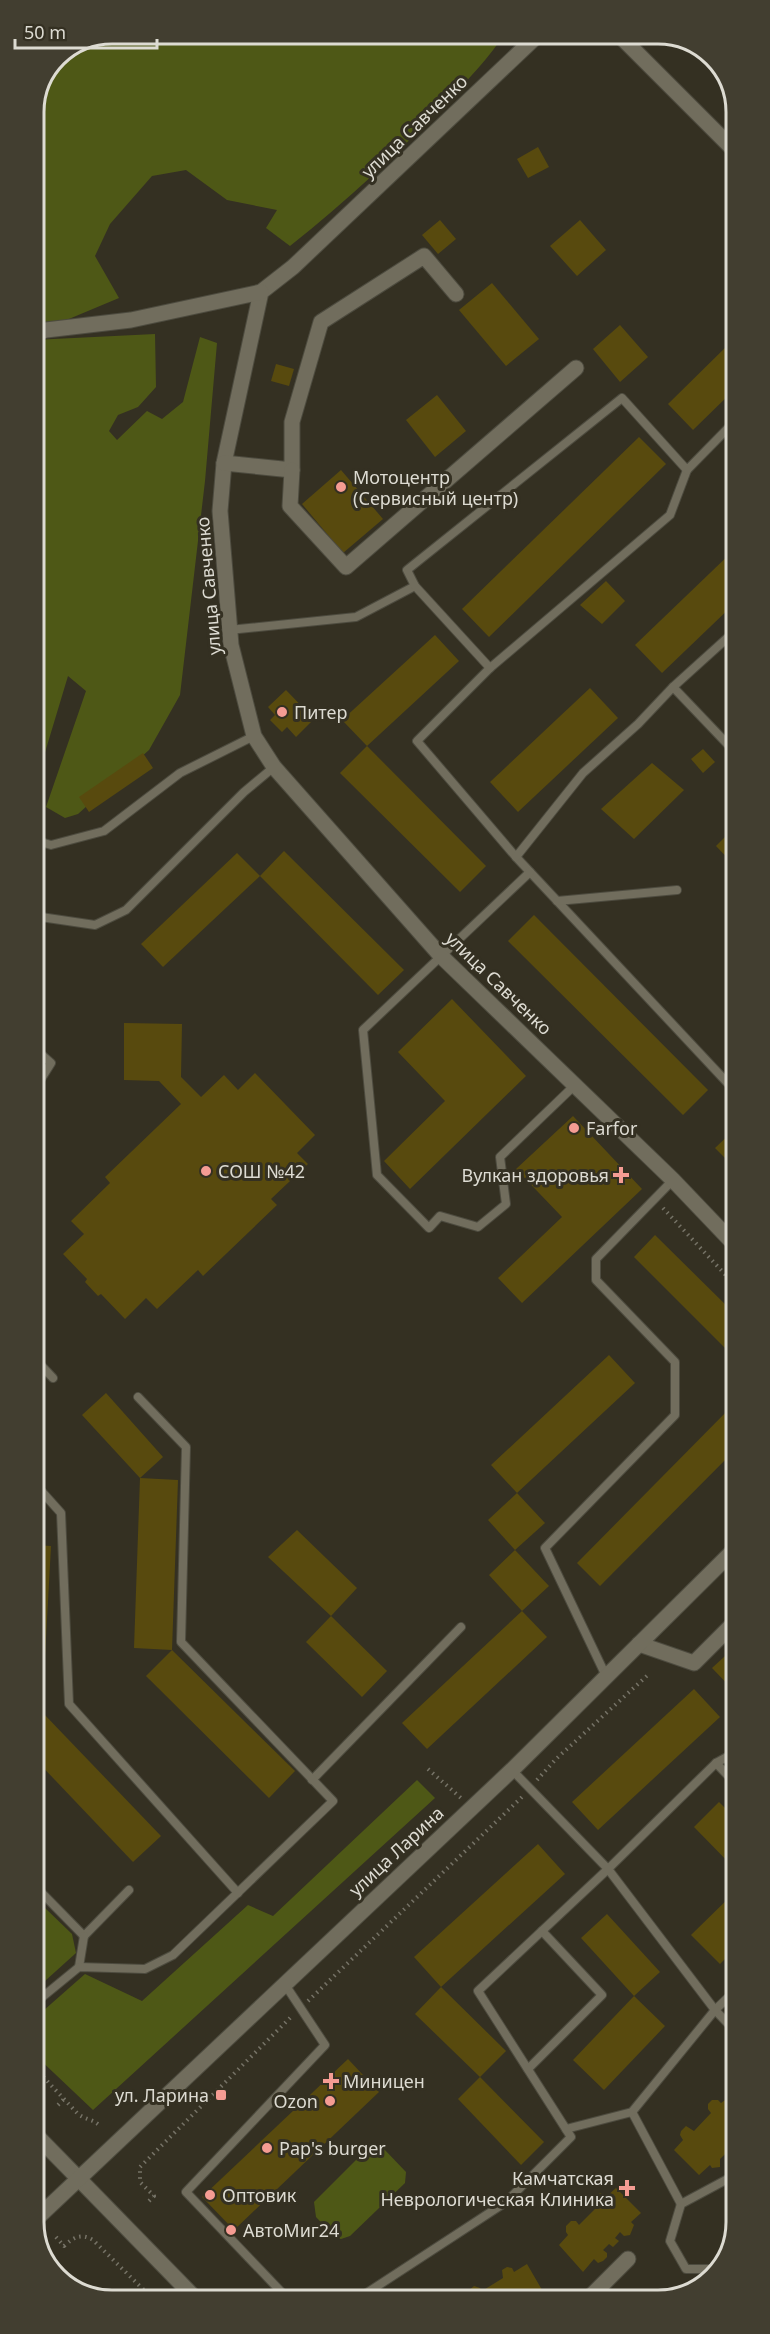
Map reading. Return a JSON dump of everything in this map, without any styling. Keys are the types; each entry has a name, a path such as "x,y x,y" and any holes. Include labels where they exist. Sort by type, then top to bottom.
{"street":[{"name":"улица Савченко","path":"529,44 293,267 261,292 224,462 220,511 231,645 254,736 274,766 441,956 674,1180 726,1235"},
{"path":"628,44 726,142"},
{"path":"456,294 424,256 321,322 292,422 290,506 346,567 576,368"},
{"path":"43,331 131,320 261,292"},
{"path":"224,462 292,470"},
{"name":"улица Ларина","path":"43,2212 512,1770 726,1558"},
{"path":"639,1644 694,1663 726,1631"},
{"path":"43,2141 187,2290"},
{"path":"597,2290 628,2259"}],"lane":[{"path":"490,668 415,586 407,570 622,398 687,470"},
{"path":"726,430 687,470 670,515 490,668 417,741 516,857 726,1081"},
{"path":"229,630 356,617 415,586"},
{"path":"516,857 583,773 726,639"},
{"path":"674,687 726,742"},
{"path":"43,843 51,845 104,831 180,773 254,736"},
{"path":"43,917 95,925 126,910 244,792 274,766"},
{"path":"530,872 363,1030 376,1175 429,1228 440,1216 478,1227 506,1204 500,1157 575,1084"},
{"path":"557,901 677,890"},
{"path":"43,1056 51,1063 43,1076"},
{"path":"606,1677 545,1548 675,1415 675,1362 596,1280 596,1258 674,1180"},
{"path":"43,1367 53,1378"},
{"path":"43,1996 79,1967 145,1969 173,1955 333,1801 180,1642 186,1447 138,1397"},
{"path":"43,1494 61,1514 69,1704 238,1893"},
{"path":"312,1780 461,1627"},
{"path":"371,2290 506,2202 571,2137 478,1991 717,1763 726,1758"},
{"path":"717,1763 726,1773"},
{"path":"512,1770 608,1869 726,2022"},
{"path":"79,1967 84,1936 129,1890"},
{"path":"43,1894 84,1936"},
{"path":"528,2069 602,1995 542,1931"},
{"path":"280,2290 186,2192 325,2045 284,1983"},
{"path":"566,2128 632,2112 726,2000"},
{"path":"632,2112 681,2204 670,2241 686,2269 707,2269"},
{"path":"681,2204 726,2180"}],"path":[{"path":"654,1199 726,1275"},
{"path":"149,2201 154,2196 140,2182 140,2167 301,2008 511,1809 556,1759 650,1673"},
{"path":"43,2077 84,2119 94,2120 100,2126"},
{"path":"57,2105 64,2099"},
{"path":"134,2162 140,2167"},
{"path":"56,2237 64,2246 74,2237 85,2235 104,2247 145,2290"}],"green space":[{"path":"112,43 497,44 471,76 411,138 352,194 290,246 266,228 277,210 227,200 186,170 152,176 110,224 95,256 119,298 43,330 43,112 45,98 55,74 64,64 74,55 86,49 96,48 100,45"},
{"path":"155,334 156,387 138,407 118,415 109,431 117,440 147,411 162,419 183,402 200,337 217,343 205,481 180,695 149,750 78,814 65,818 46,807 86,691 68,676 43,759 43,340"},
{"path":"417,1780 435,1798 93,2110 43,2063 43,2011 85,1974 142,2001 248,1905 273,1916"},
{"path":"43,1908 72,1934 76,1953 43,1983"},
{"path":"378,2145 406,2172 405,2183 350,2236 336,2238 316,2217 314,2202 367,2149"}],"building":[{"path":"538,147 549,167 528,178 517,159"},
{"path":"440,220 456,239 438,254 422,235"},
{"path":"580,220 606,250 577,276 550,246"},
{"path":"492,283 539,339 506,366 459,310"},
{"path":"620,325 648,357 620,382 593,349"},
{"path":"726,347 726,398 693,430 668,404"},
{"path":"276,364 294,369 289,386 271,381"},
{"path":"437,395 466,431 435,457 406,420"},
{"path":"639,437 666,464 489,637 462,609"},
{"path":"341,470 383,519 343,553 302,504"},
{"path":"726,558 726,612 662,673 635,645"},
{"path":"606,581 625,601 602,624 580,605"},
{"path":"435,635 459,661 367,746 342,720"},
{"path":"590,688 618,718 518,812 490,782"},
{"path":"286,690 314,719 296,737 287,727 282,732 270,720 275,715 268,707"},
{"path":"367,746 486,866 460,892 340,773"},
{"path":"703,749 715,762 703,773 691,759"},
{"path":"143,753 153,768 89,812 79,797"},
{"path":"652,763 684,790 634,839 601,809"},
{"path":"726,836 726,857 716,846"},
{"path":"284,851 404,970 378,995 260,876"},
{"path":"237,853 260,876 163,967 141,944"},
{"path":"534,915 708,1090 683,1115 508,941"},
{"path":"452,999 526,1076 410,1189 384,1161 445,1101 398,1052"},
{"name":"СОШ №42","path":"124,1023 182,1024 181,1077 201,1097 224,1075 238,1090 255,1073 315,1135 297,1153 308,1164 271,1199 277,1205 203,1276 198,1270 157,1309 146,1298 125,1319 101,1294 98,1296 85,1282 87,1279 63,1254 84,1234 71,1221 110,1183 105,1177 181,1104 159,1081 124,1080"},
{"path":"573,1116 642,1189 522,1303 498,1278 562,1217 516,1169"},
{"path":"726,1138 726,1159 715,1148"},
{"path":"655,1235 726,1305 726,1349 634,1257"},
{"path":"609,1355 635,1383 517,1493 491,1465"},
{"path":"106,1393 163,1457 140,1478 82,1415"},
{"path":"726,1412 726,1459 600,1586 577,1563"},
{"path":"140,1478 178,1480 172,1650 134,1648"},
{"path":"517,1493 545,1523 515,1550 488,1520"},
{"path":"297,1530 357,1588 331,1616 268,1557"},
{"path":"43,1546 51,1546 43,1694"},
{"path":"515,1550 549,1586 522,1611 489,1575"},
{"path":"522,1611 547,1637 427,1749 402,1723"},
{"path":"331,1616 387,1671 362,1697 306,1642"},
{"path":"172,1650 295,1771 269,1798 146,1676"},
{"path":"726,1655 726,1683 712,1668"},
{"path":"694,1689 720,1717 598,1830 572,1802"},
{"path":"43,1713 161,1836 133,1862 43,1767"},
{"path":"719,1802 726,1809 726,1860 694,1827"},
{"path":"538,1844 565,1874 441,1987 414,1957"},
{"path":"726,1901 726,1958 720,1964 691,1935"},
{"path":"607,1914 660,1972 634,1996 581,1938"},
{"path":"441,1987 506,2051 480,2077 415,2014"},
{"path":"634,1996 665,2026 604,2090 573,2060"},
{"path":"348,2059 379,2092 234,2230 202,2197"},
{"path":"480,2077 544,2142 521,2165 458,2099"},
{"path":"726,2099 726,2153 720,2159 720,2167 712,2168 710,2165 699,2175 674,2150 683,2140 680,2135 686,2126 694,2131 711,2113 708,2104 712,2100 718,2100 721,2103"},
{"path":"616,2188 641,2213 631,2222 634,2225 630,2235 624,2236 620,2232 615,2238 619,2241 613,2247 609,2244 603,2250 607,2253 607,2257 598,2263 594,2259 583,2272 559,2245 568,2235 566,2226 571,2221 576,2221 579,2225 596,2208 592,2204 593,2197 598,2193 603,2193 606,2197"},
{"path":"527,2264 542,2290 484,2290 503,2278 502,2270 507,2267 512,2268 514,2272"},
{"path":"474,2286 481,2290 469,2290"}],"place":[{"name":"Мотоцентр (Сервисный центр)","path":"341,487"},
{"name":"Питер","path":"282,712"},
{"name":"Farfor","path":"574,1128"},
{"name":"СОШ №42","path":"206,1171"},
{"name":"Вулкан здоровья","path":"621,1175"},
{"name":"Миницен","path":"331,2081"},
{"name":"ул. Ларина","path":"221,2095"},
{"name":"Ozon","path":"330,2101"},
{"name":"Pap's burger","path":"267,2148"},
{"name":"Камчатская Неврологическая Клиника","path":"627,2188"},
{"name":"Оптовик","path":"210,2195"},
{"name":"АвтоМиг24","path":"231,2230"}]}
